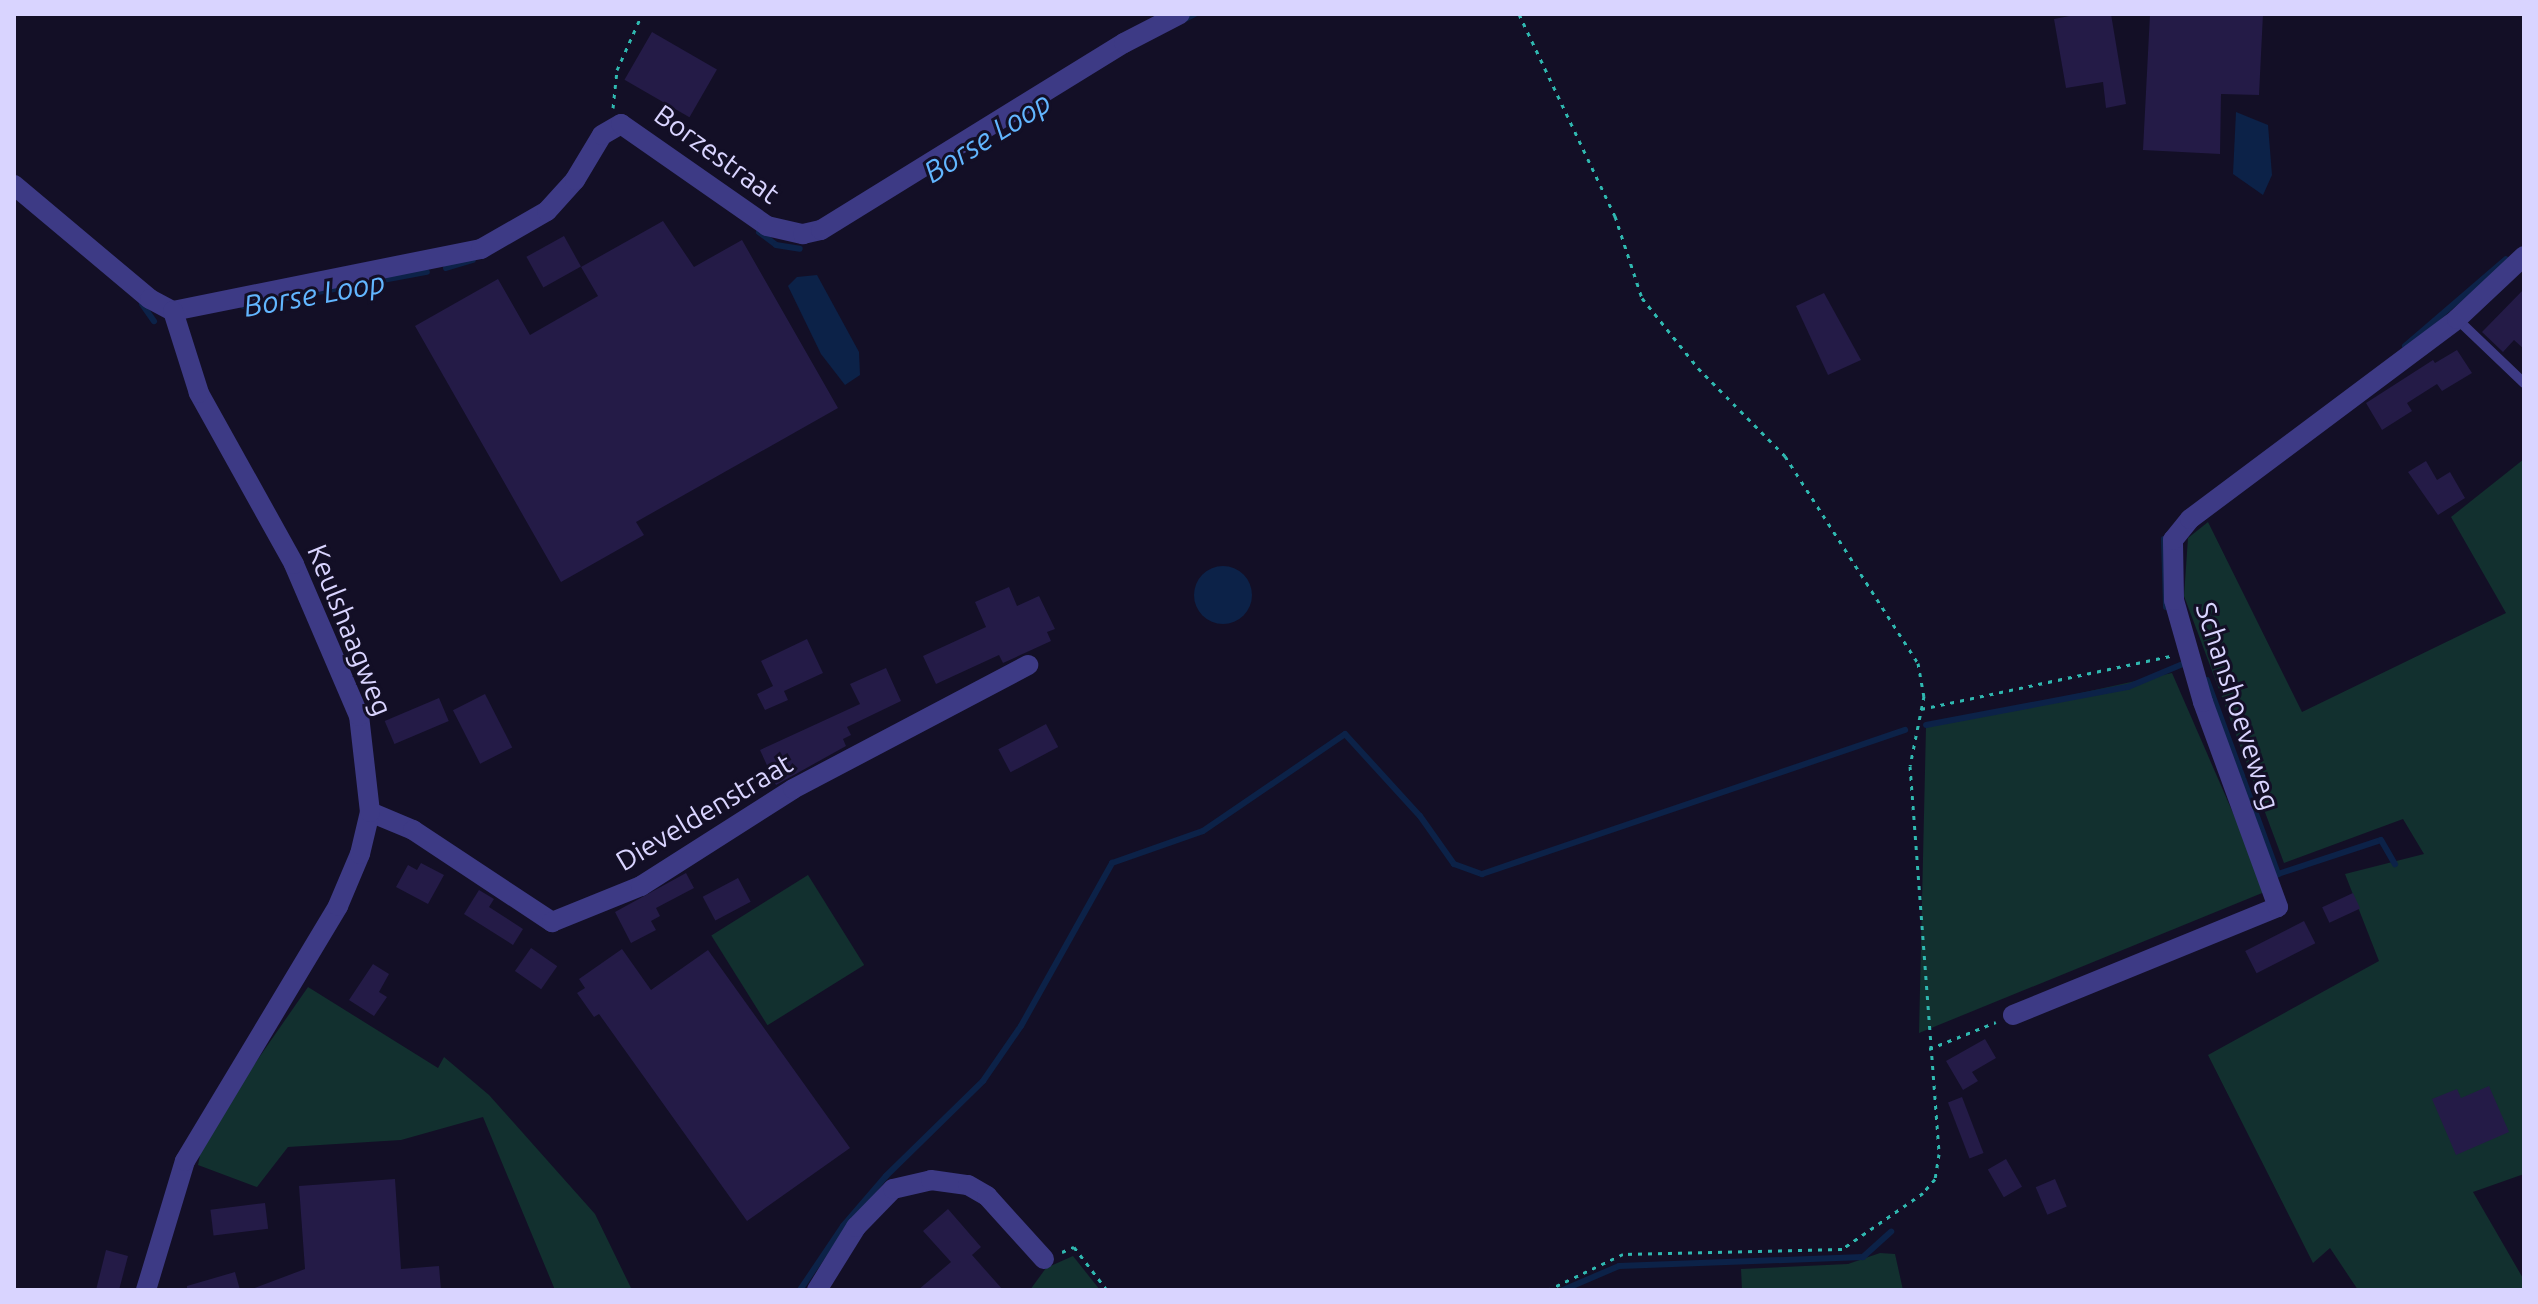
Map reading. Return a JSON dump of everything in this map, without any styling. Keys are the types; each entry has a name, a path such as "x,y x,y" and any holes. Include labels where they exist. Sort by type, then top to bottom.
{"street":[{"name":"Borzestraat","path":"173,311 481,249 547,211 575,180 602,135 615,126 631,126 749,216 803,234 837,223 1124,43 1180,14"},
{"path":"14,185 150,299 173,311"},
{"name":"Schanshoeveweg","path":"2013,1015 2278,907 2190,658 2170,574 2170,550 2179,530 2457,319 2524,256"},
{"name":"Keulshaagweg","path":"146,1290 185,1161 338,906 360,854 370,812 359,716 294,564 199,393 173,311"},
{"name":"Dieveldenstraat","path":"370,812 413,830 552,922 641,886 793,789 1028,665"},
{"path":"817,1290 856,1227 893,1189 931,1180 968,1185 987,1196 1044,1259"}],"lane":[{"path":"2457,319 2524,383"}],"path":[{"path":"615,126 612,89 642,14"},
{"path":"1519,14 1615,216 1642,298 1713,383 1785,456 1918,663 1924,681 1910,766 1939,1154 1935,1179 1864,1239 1842,1249 1623,1254 1548,1290"},
{"path":"1921,709 2171,656 2190,658"},
{"path":"1929,1049 2013,1015"},
{"path":"1044,1259 1074,1247 1107,1290"}],"green space":[{"path":"2524,459 2524,1174 2473,1192 2524,1280 2524,1290 2358,1290 2330,1248 2313,1263 2208,1055 2379,961 2345,874 2424,854 2403,819 2284,863 2184,596 2188,538 2208,522 2302,712 2506,613 2451,517"},
{"path":"2172,673 2267,891 1919,1033 1926,727"},
{"path":"808,875 864,965 767,1025 711,935"},
{"path":"308,987 438,1068 444,1057 489,1095 595,1214 632,1290 555,1290 483,1117 401,1140 288,1147 257,1187 198,1165 201,1150 233,1095"},
{"path":"1880,1253 1895,1254 1903,1290 1742,1290 1741,1269 1848,1264"},
{"path":"1073,1256 1100,1290 1030,1290 1046,1268"}],"water":[{"path":"2236,112 2268,125 2272,175 2263,195 2233,174"},
{"path":"817,275 859,352 860,375 845,385 821,354 788,286 797,277"},
{"path":"1223,566 1234,568 1243,575 1250,584 1250,606 1243,615 1234,622 1223,624 1212,622 1203,615 1196,606 1194,595 1196,584 1203,575 1212,568"}],"building":[{"path":"2080,14 2111,14 2126,104 2106,108 2103,82 2066,88 2054,19"},
{"path":"2150,14 2263,14 2259,95 2221,94 2220,154 2143,150"},
{"path":"652,32 717,70 689,117 624,80"},
{"path":"663,221 694,267 742,240 838,408 636,522 644,535 561,582 415,326 498,279 530,335 598,296 581,267"},
{"path":"564,236 581,267 543,287 526,257"},
{"path":"2524,289 2524,349 2514,340 2503,352 2482,332"},
{"path":"1824,293 1861,360 1828,375 1796,306"},
{"path":"2457,350 2472,373 2442,391 2437,384 2407,403 2412,411 2382,430 2366,403 2433,360 2435,363"},
{"path":"2426,461 2437,480 2450,472 2465,498 2438,515 2408,472"},
{"path":"1009,587 1017,606 1039,596 1055,629 1047,632 1051,641 1003,663 999,655 936,684 923,656 986,627 975,602"},
{"path":"807,639 823,673 784,691 788,700 765,710 757,694 773,686 761,661"},
{"path":"886,668 901,701 847,727 851,735 843,739 846,746 776,785 760,750 860,704 850,684"},
{"path":"485,694 512,747 480,764 453,710"},
{"path":"439,698 449,721 394,744 385,721"},
{"path":"1046,724 1058,747 1011,772 998,749"},
{"path":"421,863 444,875 428,904 396,887 408,865 417,870"},
{"path":"686,873 694,888 656,908 660,916 651,921 656,930 631,943 615,912"},
{"path":"738,878 751,902 715,921 703,897"},
{"path":"479,890 494,899 489,907 523,929 513,945 464,914"},
{"path":"2353,893 2360,908 2329,923 2322,907"},
{"path":"2304,921 2315,943 2257,973 2245,951"},
{"path":"531,948 557,966 541,989 515,971"},
{"path":"622,949 651,990 708,950 850,1148 747,1221 599,1014 594,1017 577,993 585,988 579,979"},
{"path":"373,964 389,974 379,992 387,997 374,1016 349,1000"},
{"path":"1985,1039 1996,1058 1972,1072 1978,1081 1963,1090 1946,1061"},
{"path":"2489,1086 2509,1132 2456,1155 2432,1099 2457,1089 2461,1098"},
{"path":"1962,1097 1984,1153 1969,1158 1948,1102"},
{"path":"2006,1159 2022,1187 2004,1197 1988,1170"},
{"path":"395,1179 401,1269 439,1266 441,1290 249,1290 305,1269 299,1186"},
{"path":"2055,1179 2067,1207 2047,1215 2036,1187"},
{"path":"265,1203 268,1229 214,1236 210,1210"},
{"path":"948,1209 981,1247 972,1255 1003,1290 918,1290 951,1262 923,1231"},
{"path":"106,1250 128,1256 119,1290 96,1290"},
{"path":"235,1272 240,1290 187,1290 187,1286"}],"waterway":[{"name":"Borse Loop","path":"1183,20 1195,14"},
{"name":"Borse Loop","path":"759,232 776,245 800,249"},
{"path":"2405,346 2506,259"},
{"name":"Borse Loop","path":"446,268 473,260"},
{"name":"Borse Loop","path":"243,306 427,272"},
{"name":"Borse Loop","path":"142,304 154,321"},
{"path":"2164,539 2166,607"},
{"path":"1926,725 2128,687 2185,663"},
{"path":"2207,680 2278,874 2381,840 2395,864"},
{"path":"800,1290 843,1226 886,1176 983,1081 1021,1026 1112,863 1203,831 1345,734 1420,816 1454,864 1482,874 1905,730"},
{"path":"1563,1290 1619,1266 1863,1257 1891,1232"}]}
